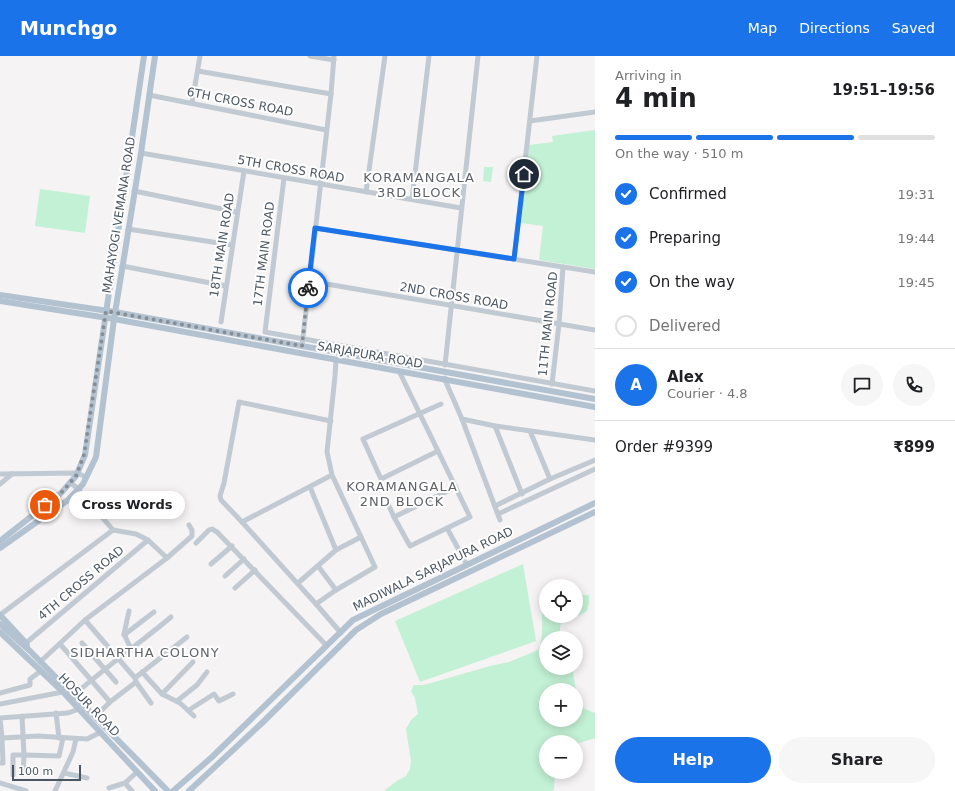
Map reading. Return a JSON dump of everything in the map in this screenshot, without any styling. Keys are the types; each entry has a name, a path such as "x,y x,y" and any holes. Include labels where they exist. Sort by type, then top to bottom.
{"main road":[{"name":"MAHAYOGI VEMANA ROAD","path":"0,541 61,493 78,473 84,455 144,56"},
{"name":"MAHAYOGI VEMANA ROAD","path":"0,548 68,500 86,477 96,457 115,312 141,153 154,56"},
{"name":"SARJAPURA ROAD","path":"0,295 115,312 594,399"},
{"name":"SARJAPURA ROAD","path":"0,301 114,319 593,407"},
{"path":"593,407 594,399"},
{"name":"MADIWALA SARJAPURA ROAD","path":"173,791 212,757 353,620 595,503"},
{"name":"MADIWALA SARJAPURA ROAD","path":"189,791 262,723 356,630 381,614 595,512"},
{"path":"424,586 429,592"},
{"path":"0,615 26,642 30,651"},
{"path":"0,624 30,651"},
{"name":"HOSUR ROAD","path":"2,635 79,708 155,791"},
{"name":"HOSUR ROAD","path":"30,651 168,791"}],"street":[{"path":"192,103 200,56"},
{"path":"302,346 334,58 310,56"},
{"path":"366,192 385,56"},
{"path":"412,199 429,56"},
{"path":"445,365 456,250 478,56"},
{"path":"514,259 537,56"},
{"path":"198,71 331,94"},
{"name":"6TH CROSS ROAD","path":"149,95 326,130"},
{"path":"530,121 595,112"},
{"name":"5TH CROSS ROAD","path":"141,153 461,208"},
{"name":"18TH MAIN ROAD","path":"219,331 244,171"},
{"name":"17TH MAIN ROAD","path":"265,332 284,178"},
{"path":"134,191 237,212"},
{"path":"315,228 595,272"},
{"path":"128,229 232,245"},
{"path":"122,266 226,286"},
{"name":"11TH MAIN ROAD","path":"552,384 559,324 563,267"},
{"name":"2ND CROSS ROAD","path":"309,281 595,330"},
{"name":"SARJAPURA ROAD","path":"265,332 595,391"},
{"path":"316,604 336,590 375,567 332,475 327,452 336,360"},
{"path":"388,504 410,546 470,517 399,371"},
{"path":"446,372 445,380 462,419 500,520"},
{"path":"331,421 239,402 224,483 220,496 341,632"},
{"path":"438,450 381,479 363,439 441,404"},
{"path":"462,419 496,426 595,440"},
{"path":"496,426 522,494"},
{"path":"530,431 550,479"},
{"path":"495,506 550,479 595,460"},
{"path":"498,514 595,468"},
{"path":"0,474 78,473 86,477"},
{"path":"0,484 12,474"},
{"path":"242,522 332,475"},
{"path":"70,482 78,489 113,530 136,534 148,540 167,558"},
{"path":"310,487 336,550"},
{"path":"394,517 456,487"},
{"path":"40,662 85,620 167,558 192,536 192,530 189,524"},
{"path":"447,528 467,565"},
{"path":"0,615 113,530"},
{"path":"196,543 209,530 221,535 327,646"},
{"path":"298,583 336,550 361,537"},
{"name":"4TH CROSS ROAD","path":"26,642 148,540"},
{"path":"211,564 232,546"},
{"path":"225,576 244,559"},
{"path":"318,566 336,590"},
{"path":"236,588 255,570"},
{"path":"129,611 124,635 131,649"},
{"path":"124,635 154,612"},
{"path":"73,696 104,669 171,617"},
{"path":"85,620 135,680 150,703"},
{"path":"95,718 142,672 187,637"},
{"path":"82,643 116,682"},
{"path":"60,644 110,702"},
{"path":"162,694 193,662"},
{"path":"0,693 30,686 30,679 41,671"},
{"path":"142,672 162,694 177,701 194,716"},
{"path":"177,701 197,685 207,672"},
{"path":"0,704 63,692"},
{"path":"189,710 214,694 220,701 232,694"},
{"path":"0,763 3,763 0,718 68,713 79,708"},
{"path":"13,775 13,755 59,756 61,738 56,713"},
{"path":"22,716 24,755 23,774"},
{"path":"2,738 44,736 90,739 101,732"},
{"path":"56,791 74,752 76,739"},
{"path":"109,788 125,782 137,772"},
{"path":"64,773 87,778"},
{"path":"125,782 132,791"},
{"path":"0,783 26,791"}],"green space":[{"path":"595,130 595,269 539,260 543,226 521,223 529,145 553,142 552,136"},
{"path":"484,167 493,167 491,182 483,181"},
{"path":"40,189 90,196 85,233 35,226"},
{"path":"523,564 536,641 420,682 395,621"},
{"path":"583,595 589,595 587,611 583,613"},
{"path":"542,623 562,623 560,631 542,631"},
{"path":"539,648 539,675 573,675 575,683 539,683 539,727 583,727 583,707 595,713 595,738 583,742 583,735 539,735 539,779 555,779 554,790 384,791 398,780 406,776 410,769 411,761 406,729 411,720 418,714 415,698 411,691 414,685 423,685 509,662 538,650"}],"way so far":[{"path":"45,505 61,493 76,476 84,455 106,311 302,346 308,288"}],"place":[{"name":"Cross Words","path":"45,505"}],"district":[{"name":"KORAMANGALA 3RD BLOCK","path":"419,184"},
{"name":"KORAMANGALA 2ND BLOCK","path":"402,494"},
{"name":"SIDHARTHA COLONY","path":"145,652"}],"route":[{"path":"308,288 315,228 514,259 524,174"}]}
